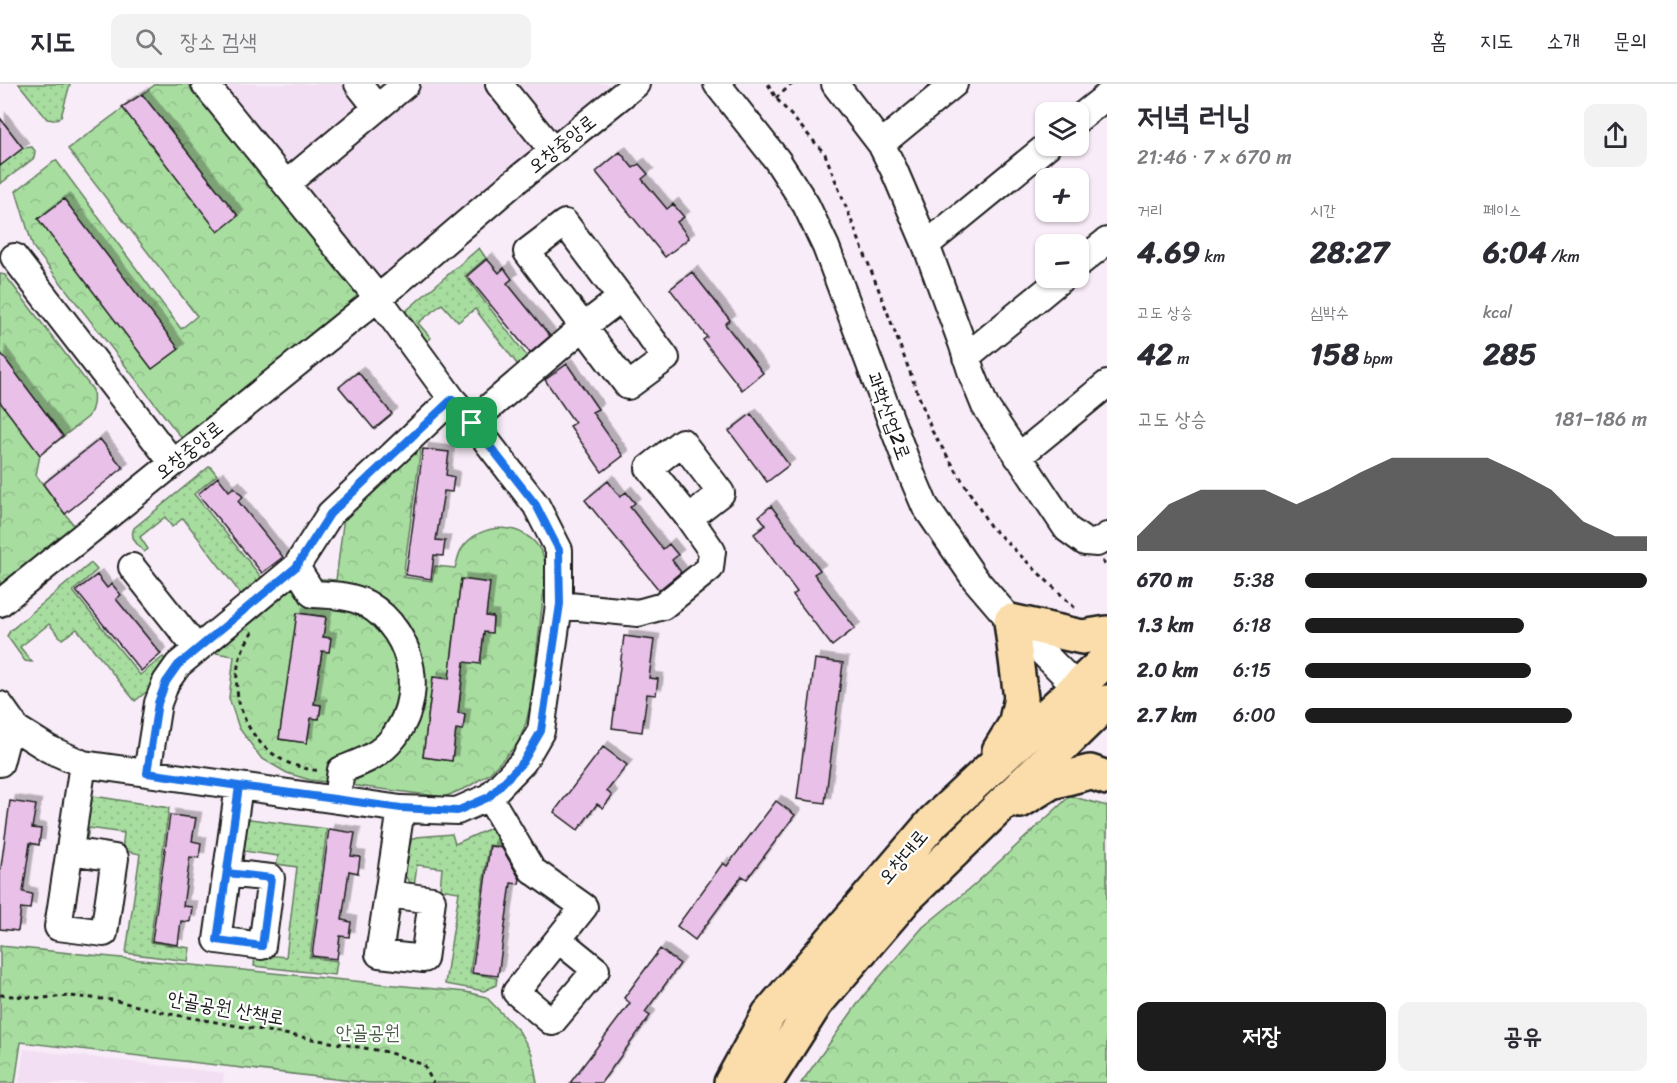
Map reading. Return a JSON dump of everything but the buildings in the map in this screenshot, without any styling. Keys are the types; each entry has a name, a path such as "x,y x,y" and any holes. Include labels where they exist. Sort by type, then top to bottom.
{"main road":[{"path":"985,773 1015,725 1021,698 1011,621 1082,637 1107,633"},
{"name":"오창대로","path":"765,1083 816,1003 906,898 1098,704 1107,659"},
{"name":"오창대로","path":"731,1083 769,1014 934,821 985,773 1098,704"},
{"path":"984,821 1052,782 1090,772 1107,778"}],"street":[{"path":"0,705 16,729 49,749 83,764 337,800 401,808 457,811 489,797 523,762 541,731 560,604 559,550 536,505 452,399 378,298 205,84"},
{"path":"358,84 377,108"},
{"path":"286,184 406,84"},
{"path":"499,84 553,151"},
{"name":"오창중앙로","path":"0,603 378,298 636,84"},
{"name":"과학산업2로","path":"717,84 777,160 806,205 835,269 925,506 975,579 1011,621 1098,704"},
{"path":"835,84 881,144 894,170 926,245 985,406 1067,529 1084,542 1097,543 1107,536"},
{"path":"881,144 954,84"},
{"path":"1103,84 1107,89"},
{"path":"1089,110 1107,96"},
{"path":"926,245 1035,156"},
{"path":"565,223 621,298 666,358 628,386 527,252 565,223"},
{"path":"1089,255 1107,241"},
{"path":"14,257 173,463"},
{"path":"966,357 1050,288"},
{"path":"472,423 583,327 621,298"},
{"path":"1018,457 1107,384"},
{"path":"147,773 158,703 166,682 178,665 296,567 330,514 452,399"},
{"path":"560,604 638,613 663,606 710,568 712,551 689,518"},
{"path":"132,567 197,649"},
{"path":"296,567 313,594 340,595 366,604 388,620 404,642 412,668 412,695 404,722 388,744 367,760 341,770 337,800"},
{"path":"0,763 6,740 16,729"},
{"path":"70,851 83,764"},
{"path":"227,873 239,786"},
{"path":"489,797 532,870 584,908 559,940"},
{"path":"388,894 401,808"}],"path":[{"path":"768,84 776,98 825,154 932,431 990,526 1078,611"},
{"path":"776,98 792,84"},
{"path":"257,626 246,641 237,668 237,697 246,724 263,746 286,763 313,771 341,770"},
{"name":"안골공원 산책로","path":"0,995 42,998 70,996 113,1000 170,1014 377,1051 424,1065 433,1083"}],"shaded area":[{"path":"204,84 638,84 378,298"},
{"path":"24,1049 224,1073 223,1083 19,1083"}],"green space":[{"path":"19,84 70,84 61,117 54,120 47,119"},
{"path":"156,84 188,84 301,216 378,298 190,449 33,247 16,191 56,160 181,329 197,316 68,149"},
{"path":"0,118 23,148 32,147 35,151 34,158 0,184"},
{"path":"479,248 486,258 465,276 530,360 524,373 475,309 458,322 442,304 418,323 431,338 425,343 404,314"},
{"path":"0,274 5,275 93,390 93,397 88,417 40,455 36,475 82,536 0,603"},
{"path":"422,440 403,577 432,581 435,566 455,568 460,552 469,540 491,529 515,530 526,535 535,542 542,553 545,577 531,701 518,743 489,774 468,787 444,797 310,780 287,773 261,758 239,728 229,698 234,656 210,652 297,577 336,580 344,516","holes":["461,580 486,616 493,617 492,632 484,632 480,663 451,660","298,613 326,617 323,637 330,639 329,652 322,651 314,704 321,706 319,719 311,718 307,743 279,739","433,677 462,681 458,713 465,715 463,730 456,729 452,761 423,757"]},
{"path":"210,466 217,475 194,494 262,578 285,560 243,597 183,518 172,527 165,517 140,537 148,549 144,552 133,538 134,528"},
{"path":"91,563 97,570 73,591 140,675 163,657 175,669 135,701 77,629 62,639 49,624 20,647 32,662 25,661 7,636 10,631"},
{"path":"87,795 169,808 150,942 190,948 188,961 126,953 140,854 122,850 124,833 89,828 86,845 80,844"},
{"path":"1070,796 1107,806 1107,1083 801,1083 864,995 923,927 973,886"},
{"path":"250,819 327,829 310,957 337,961 335,975 254,966 255,954 286,957 297,867 277,864 278,856 244,851 241,868 237,867 245,821"},
{"path":"500,824 515,848 489,845 470,973 497,978 496,985 484,991 445,984 459,892 440,889 442,868 417,865 414,887 405,876 410,843 417,837 452,834 455,844"},
{"name":"안골공원","path":"0,946 466,992 486,997 519,1031 532,1054 537,1083 369,1083 21,1042 15,1083 0,1083"}],"route":[{"path":"472,423 452,399 330,514 296,567 178,665 166,682 158,703 147,773 239,786 217,940 262,946 271,878 227,873 239,786 401,808 457,811 489,797 523,762 541,731 560,604 559,550 536,505 472,423"}]}
